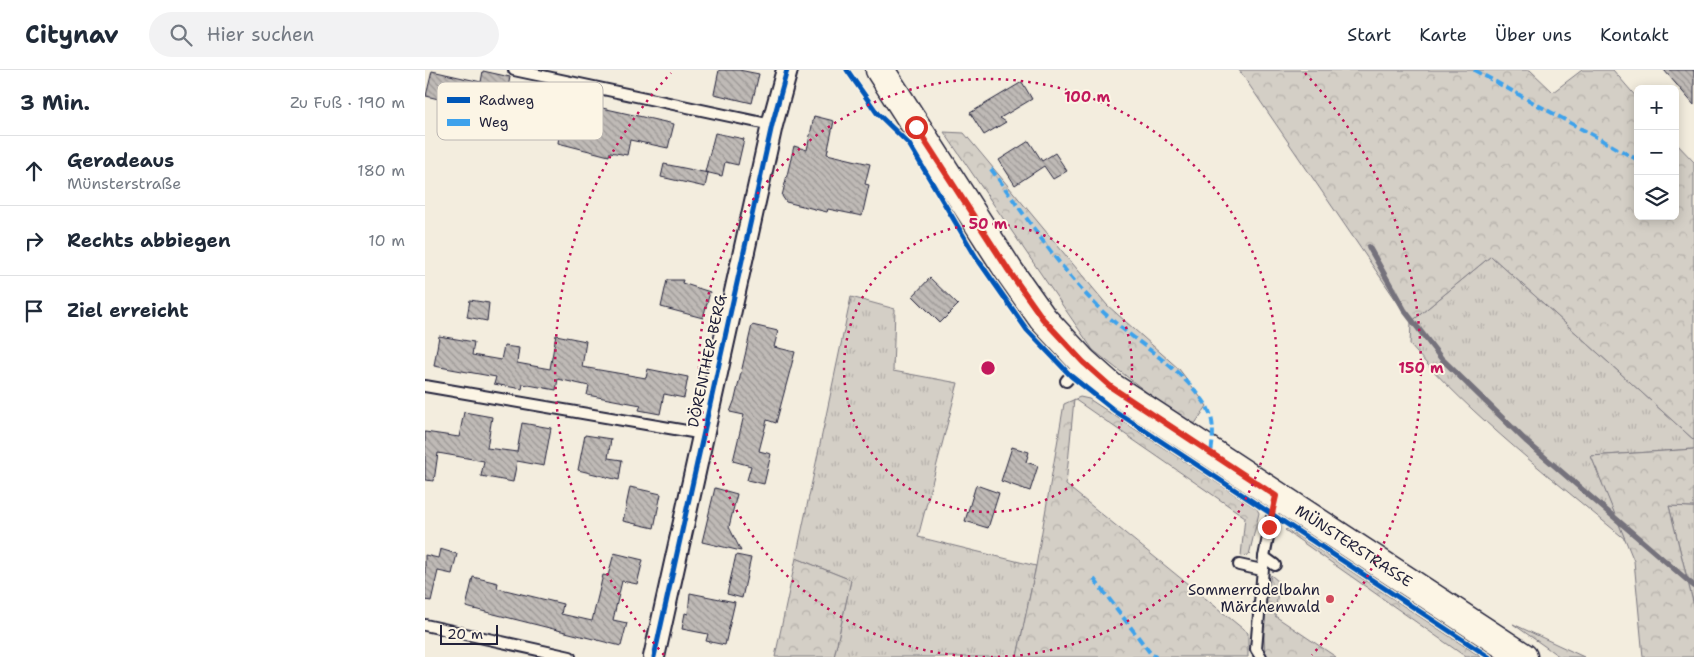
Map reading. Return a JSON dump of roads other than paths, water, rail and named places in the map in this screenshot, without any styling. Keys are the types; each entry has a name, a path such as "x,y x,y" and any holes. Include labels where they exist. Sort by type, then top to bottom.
{"main road":[{"name":"MÜNSTERSTRASSE","path":"880,70 1009,271 1043,319 1074,372 1111,387 1523,657"}],"street":[{"name":"DÖRENTHER BERG","path":"654,657 772,125 787,70"}],"lane":[{"path":"514,70 570,82"},
{"path":"603,89 772,125"},
{"name":"DÖRENTHER BERG","path":"425,386 704,434"},
{"path":"1258,654 1262,570 1276,496"},
{"path":"1264,557 1275,565"},
{"path":"1239,564 1262,570"},
{"path":"425,625 570,657"}],"waterway":[{"path":"1369,247 1405,311 1441,358 1527,442 1694,586"}],"place":[{"name":"Sommerrodelbahn Märchenwald","path":"1330,599"}]}
